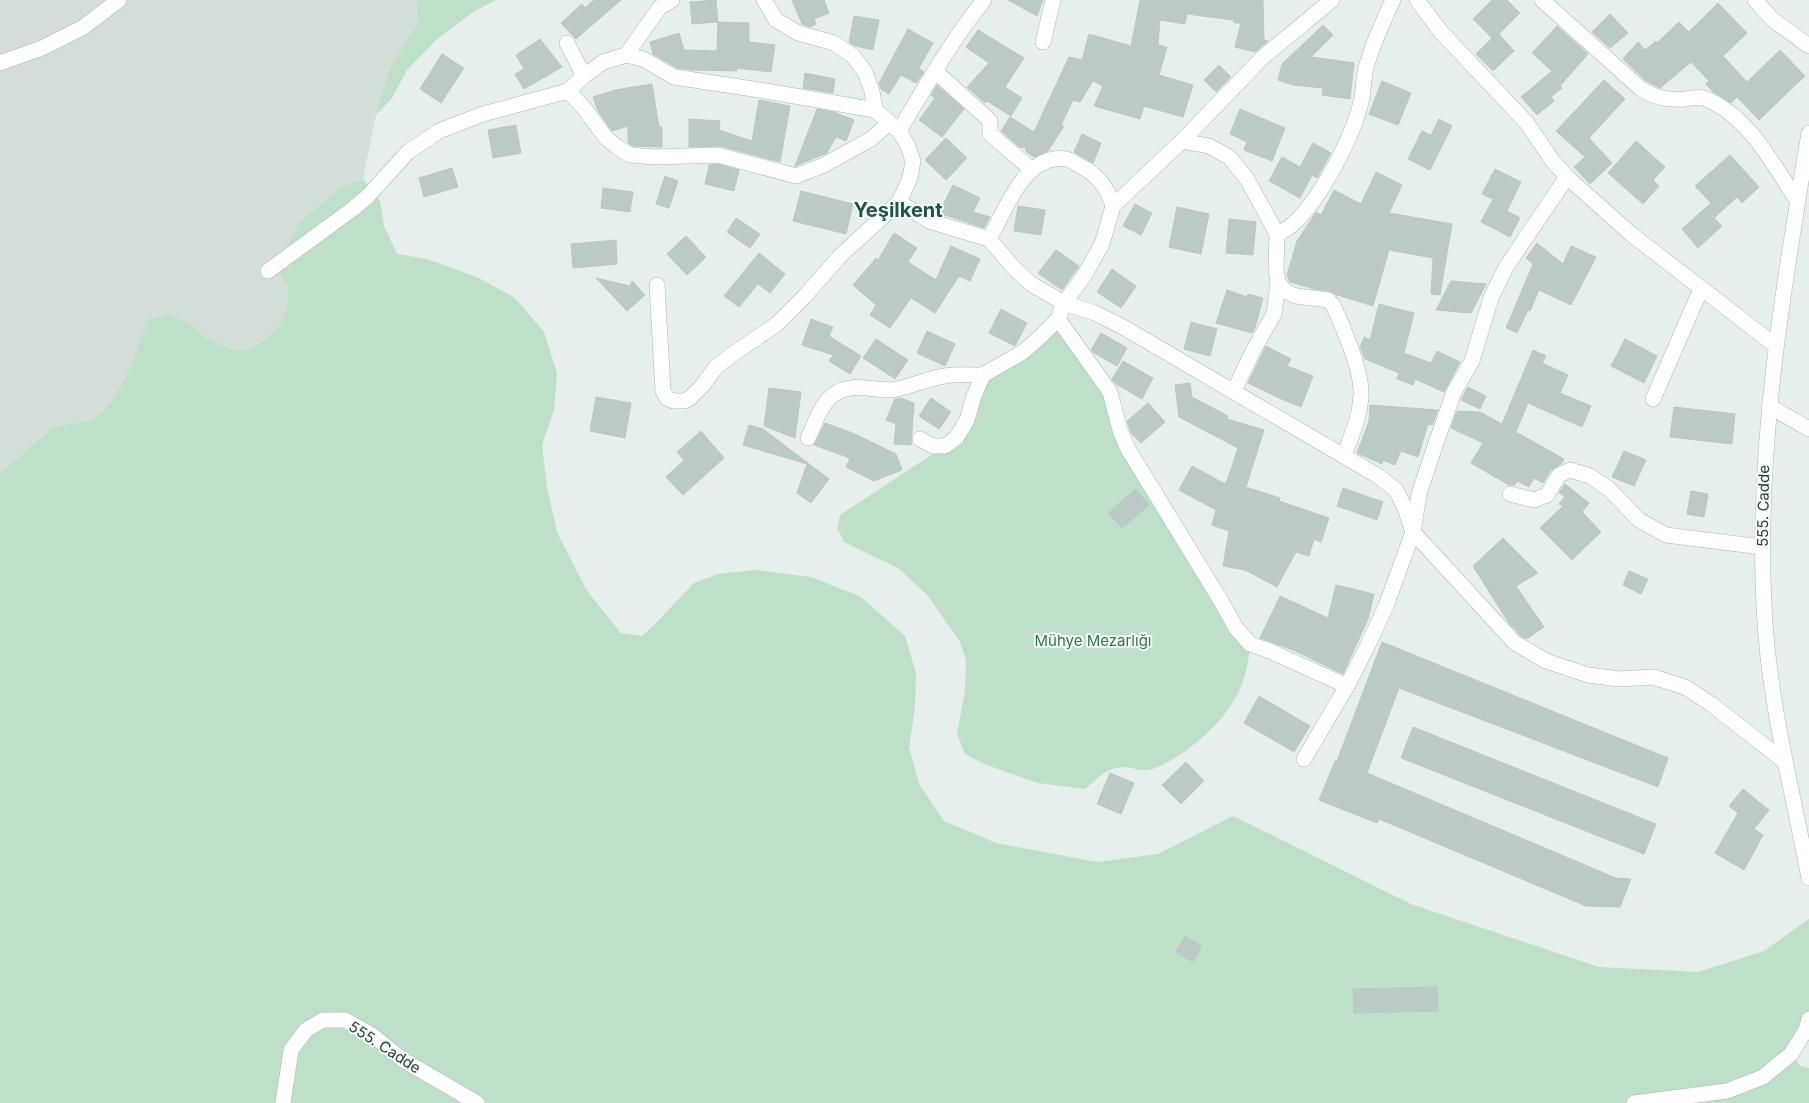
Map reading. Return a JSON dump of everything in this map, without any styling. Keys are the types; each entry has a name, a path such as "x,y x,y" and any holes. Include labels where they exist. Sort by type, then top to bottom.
{"street":[{"path":"0,63 42,48 82,28 119,0"},
{"path":"626,55 660,7 672,0"},
{"path":"764,0 776,20 798,33 834,43 853,56 865,72 872,91 875,110"},
{"path":"568,90 606,138 630,154 718,156 796,176 824,165 894,127 984,0"},
{"path":"1043,42 1053,0"},
{"path":"1113,206 1182,142 1264,57 1332,0"},
{"path":"1276,234 1292,225 1308,206 1325,182 1353,130 1361,101 1366,68 1378,32 1393,0"},
{"path":"1417,0 1441,32 1526,122 1566,177 1631,234 1776,346"},
{"path":"1542,0 1641,89 1654,97 1674,100 1702,98 1726,110 1747,129 1798,202"},
{"path":"1755,0 1773,20 1809,46"},
{"path":"567,43 584,76"},
{"path":"268,271 354,208 368,196 408,152 439,132 483,114 568,90 604,62 626,55 643,59 674,77 875,110 894,127 908,146 913,161 910,178 899,202 840,256 777,324 716,367 702,386 684,401 672,401 662,391 657,284"},
{"path":"935,71 990,121 990,134 1031,169"},
{"name":"555. Cadde","path":"1808,869 1784,761 1772,689 1764,608 1762,547 1765,454 1769,406 1776,346 1809,133"},
{"path":"1182,142 1209,146 1229,157 1247,179 1276,234 1278,282 1274,314 1254,349 1234,391"},
{"path":"808,438 826,402 836,393 850,388 868,387 895,390 944,376 983,375 1023,352 1058,320 1064,303 1084,276 1102,244 1113,206 1110,193 1085,168 1067,159 1049,160 1031,169 1015,190 989,239"},
{"path":"1304,759 1347,686 1386,606 1413,532 1419,494 1436,443 1454,392 1472,361 1491,298 1506,267 1566,177"},
{"path":"899,202 929,221 989,239 1014,268 1031,284 1064,303 1095,313 1123,326 1378,476 1396,490 1405,508 1413,532 1515,643 1546,661 1588,675 1620,679 1654,677 1685,687 1711,704 1784,761"},
{"path":"1278,282 1284,291 1296,296 1328,300 1333,305 1342,326 1357,369 1362,392 1359,414 1344,456"},
{"path":"1653,399 1701,289"},
{"path":"1058,320 1110,392 1120,430 1128,449 1221,600 1236,628 1250,644 1270,650 1347,686"},
{"path":"920,439 933,446 945,446 956,438 967,420 983,375"},
{"path":"1769,406 1809,430"},
{"path":"1510,494 1534,500 1547,496 1559,475 1570,470 1590,476 1609,489 1639,520 1666,535 1762,547"},
{"path":"1634,1103 1726,1091 1763,1077 1791,1054 1806,1030 1809,1019"},
{"name":"555. Cadde","path":"283,1103 291,1050 306,1030 322,1020 345,1020 372,1036 403,1060 478,1103"}],"shaded area":[{"path":"0,0 416,0 419,21 389,69 376,115 363,179 342,187 277,267 288,287 288,301 280,324 263,341 249,349 234,351 203,336 190,323 130,368 112,401 93,421 55,426 0,473"}],"green space":[{"path":"416,0 496,0 473,12 436,40 407,70 392,98 376,115 389,69 419,21"},
{"path":"363,179 380,201 384,226 397,254 427,259 479,278 515,298 544,332 557,373 554,410 542,445 547,487 557,532 587,591 621,633 642,636 694,583 718,574 756,570 811,577 861,597 905,636 916,673 915,708 909,747 919,784 944,821 996,843 1097,862 1158,854 1233,816 1411,904 1599,967 1698,972 1764,951 1809,919 1809,1019 1791,1054 1800,1066 1809,1068 1809,1103 0,1103 0,473 55,426 93,421 112,401 130,368 149,319 169,315 190,323 203,336 234,351 249,349 263,341 280,324 288,301 288,287 277,268 299,223 342,187"},
{"name":"Mühye Mezarlığı","path":"1058,319 1110,392 1120,430 1250,644 1245,676 1239,691 1223,716 1201,739 1160,766 1150,770 1123,767 1111,769 1085,789 1038,783 987,765 965,754 957,734 965,691 966,660 960,642 928,596 898,568 844,542 837,528 840,515 945,446 983,375"}],"building":[{"path":"594,0 621,0 576,39 561,23 582,4 585,8"},
{"path":"716,0 718,22 692,24 690,2"},
{"path":"792,0 824,0 829,13 814,19 816,24 810,27 802,24"},
{"path":"1008,0 1043,0 1037,16"},
{"path":"1140,0 1263,0 1264,40 1268,41 1255,52 1235,47 1241,23 1234,23 1234,20 1187,14 1185,24 1160,20 1158,45 1167,47 1159,75 1193,85 1183,117 1144,106 1140,119 1094,106 1103,86 1093,81 1080,102 1073,100 1061,125 1064,126 1048,151 1034,157 1026,152 1026,148 1019,147 1001,131 1010,117 1034,132 1069,57 1082,60 1089,34 1131,46"},
{"path":"1492,0 1507,0 1520,13 1499,34 1514,51 1493,71 1476,54 1492,38 1473,19"},
{"path":"1718,3 1747,33 1723,56 1747,82 1780,50 1805,76 1759,120 1737,97 1731,103 1713,92 1706,84 1709,81 1691,62 1660,88 1646,81 1623,59 1638,42 1645,50 1656,41 1657,43 1679,22 1689,32"},
{"path":"1610,14 1628,33 1610,48 1592,32"},
{"path":"854,16 879,20 873,50 855,46 849,42"},
{"path":"718,22 749,23 749,42 775,45 771,72 737,68 737,71 677,68 653,54 650,42 679,33 684,50 717,51"},
{"path":"1323,25 1333,35 1311,57 1354,63 1350,99 1322,95 1323,88 1293,85 1278,80 1282,64"},
{"path":"1557,26 1588,54 1560,86 1562,88 1551,97 1554,101 1537,115 1521,97 1552,71 1532,53"},
{"path":"908,29 933,43 919,68 924,72 916,83 901,75 889,94 881,89 879,83"},
{"path":"978,30 1024,58 1005,87 1022,98 1011,116 987,101 985,103 967,87 989,63 966,47"},
{"path":"540,39 562,67 524,89 515,74 524,69 516,55"},
{"path":"442,54 464,68 441,103 420,89"},
{"path":"1219,65 1231,77 1216,92 1204,80"},
{"path":"805,73 835,79 833,93 803,88"},
{"path":"1604,80 1625,99 1589,138 1612,163 1590,184 1574,167 1585,157 1556,131"},
{"path":"1382,81 1411,93 1398,125 1369,114"},
{"path":"652,84 659,127 662,127 662,147 633,146 628,143 628,126 612,131 598,111 593,97 615,90"},
{"path":"937,85 964,109 942,137 919,120 935,98 931,95"},
{"path":"759,100 790,106 780,162 720,146 689,147 689,119 720,121 719,130 752,141"},
{"path":"817,109 834,112 854,120 846,141 836,137 827,153 795,166"},
{"path":"1240,109 1285,128 1272,161 1244,150 1247,142 1230,134"},
{"path":"1439,119 1452,126 1430,170 1408,159 1422,131 1431,135"},
{"path":"516,125 521,153 493,158 488,130"},
{"path":"1082,134 1101,143 1093,163 1074,152"},
{"path":"946,138 967,158 946,180 925,160"},
{"path":"1636,141 1665,167 1653,180 1659,186 1643,204 1608,173"},
{"path":"1313,143 1331,153 1317,178 1312,175 1300,198 1269,181 1282,157 1300,167"},
{"path":"1730,155 1759,187 1742,203 1737,197 1714,218 1722,226 1698,248 1682,229 1711,203 1695,186"},
{"path":"717,164 739,170 734,191 705,184 709,165"},
{"path":"452,168 458,187 424,197 419,178"},
{"path":"1495,169 1521,182 1507,211 1520,218 1510,237 1481,222 1493,199 1482,194"},
{"path":"1376,172 1402,185 1389,213 1452,224 1440,295 1431,294 1433,258 1389,250 1373,306 1329,291 1290,282 1287,275 1297,241 1316,212 1321,215 1334,190 1361,204"},
{"path":"665,176 678,181 669,208 656,204"},
{"path":"953,185 980,198 973,212 990,217 984,228 939,213"},
{"path":"603,188 633,192 630,212 601,208"},
{"path":"801,191 853,204 846,234 793,221"},
{"path":"1135,204 1152,213 1141,235 1123,226"},
{"path":"1018,206 1045,210 1041,235 1014,231"},
{"path":"1177,207 1209,214 1201,254 1169,247"},
{"path":"736,218 760,234 750,248 727,232"},
{"path":"1229,219 1256,222 1253,255 1226,253"},
{"path":"894,233 917,248 908,262 936,280 951,246 980,259 970,281 959,276 935,313 911,298 890,328 870,315 876,305 853,285 876,258 878,260"},
{"path":"686,236 706,257 687,275 667,254"},
{"path":"616,240 617,264 573,268 571,244"},
{"path":"1537,243 1563,264 1571,246 1596,257 1571,305 1539,290 1530,311 1528,310 1517,333 1506,328 1533,264 1526,258"},
{"path":"1056,250 1079,266 1062,290 1038,273"},
{"path":"759,253 785,274 770,293 758,284 739,307 724,296"},
{"path":"1112,269 1136,286 1121,308 1097,292"},
{"path":"596,278 630,286 632,281 645,295 627,311"},
{"path":"1451,281 1486,284 1471,313 1436,310"},
{"path":"1227,290 1247,297 1248,294 1263,298 1252,333 1216,323"},
{"path":"1379,304 1414,313 1404,353 1431,363 1437,351 1460,362 1444,392 1415,379 1413,385 1397,379 1399,373 1365,359 1360,347 1364,337 1370,340"},
{"path":"1001,309 1027,323 1015,346 989,333"},
{"path":"811,319 833,327 829,336 861,356 850,374 829,361 833,355 802,345"},
{"path":"1191,322 1217,329 1210,356 1184,349"},
{"path":"927,331 955,344 945,366 917,353"},
{"path":"1101,333 1127,348 1117,366 1091,350"},
{"path":"876,339 908,360 895,379 863,358"},
{"path":"1625,339 1657,356 1644,383 1611,366"},
{"path":"1266,346 1291,359 1287,366 1313,376 1301,407 1248,383"},
{"path":"1533,350 1546,356 1542,363 1568,375 1560,393 1591,406 1582,427 1528,403 1516,432 1564,459 1562,463 1551,470 1543,483 1534,478 1529,487 1517,481 1515,485 1509,485 1471,463 1483,443 1451,428 1457,411 1480,412 1502,424"},
{"path":"1123,361 1153,378 1142,399 1116,384 1112,379"},
{"path":"1190,383 1192,397 1228,416 1227,419 1264,430 1246,487 1280,498 1279,501 1329,518 1321,542 1314,539 1309,556 1296,552 1277,587 1245,570 1223,566 1229,531 1212,525 1216,510 1179,490 1192,466 1225,484 1238,448 1179,417 1175,385"},
{"path":"1468,387 1486,396 1480,409 1461,400"},
{"path":"769,388 801,392 795,438 764,426"},
{"path":"596,397 631,403 625,438 590,431"},
{"path":"901,398 914,403 911,445 894,444 896,424 886,420 895,399"},
{"path":"931,398 951,412 939,429 919,416"},
{"path":"1148,403 1165,422 1141,443 1131,433 1127,421"},
{"path":"1370,405 1438,410 1432,425 1428,424 1418,457 1401,451 1395,465 1383,460 1382,464 1357,453 1369,421"},
{"path":"1674,407 1735,414 1732,444 1670,437"},
{"path":"825,423 855,434 896,454 902,470 874,481 846,467 850,458 814,445"},
{"path":"749,425 763,429 829,479 811,503 797,493 807,464 743,445"},
{"path":"701,431 724,458 683,495 666,477 684,460 677,452"},
{"path":"1624,451 1646,460 1634,486 1612,477"},
{"path":"1565,484 1589,503 1582,512 1601,532 1572,560 1540,528 1563,506 1559,504 1565,496 1559,493"},
{"path":"1343,488 1383,502 1377,520 1337,506"},
{"path":"1136,489 1149,505 1122,528 1108,513"},
{"path":"1691,491 1708,494 1704,517 1687,514"},
{"path":"1503,538 1538,573 1516,586 1544,627 1526,639 1509,623 1473,566"},
{"path":"1629,571 1648,579 1641,594 1623,585"},
{"path":"1336,585 1374,594 1368,619 1343,674 1293,650 1260,638 1280,596 1328,618"},
{"path":"1382,642 1668,758 1658,787 1399,688 1367,773 1616,878 1631,879 1620,907 1586,906 1379,819 1377,823 1319,800 1335,761 1337,761"},
{"path":"1259,696 1310,726 1294,752 1244,723"},
{"path":"1413,727 1656,824 1644,854 1401,758"},
{"path":"1186,762 1204,781 1181,804 1162,785"},
{"path":"1110,773 1134,783 1121,814 1097,804"},
{"path":"1743,789 1769,810 1754,829 1763,835 1744,870 1715,853 1738,813 1729,806"},
{"path":"1185,936 1202,946 1193,962 1176,952"},
{"path":"1437,987 1438,1011 1354,1013 1353,989"}],"district":[{"name":"Yeşilkent","path":"898,210"}]}
